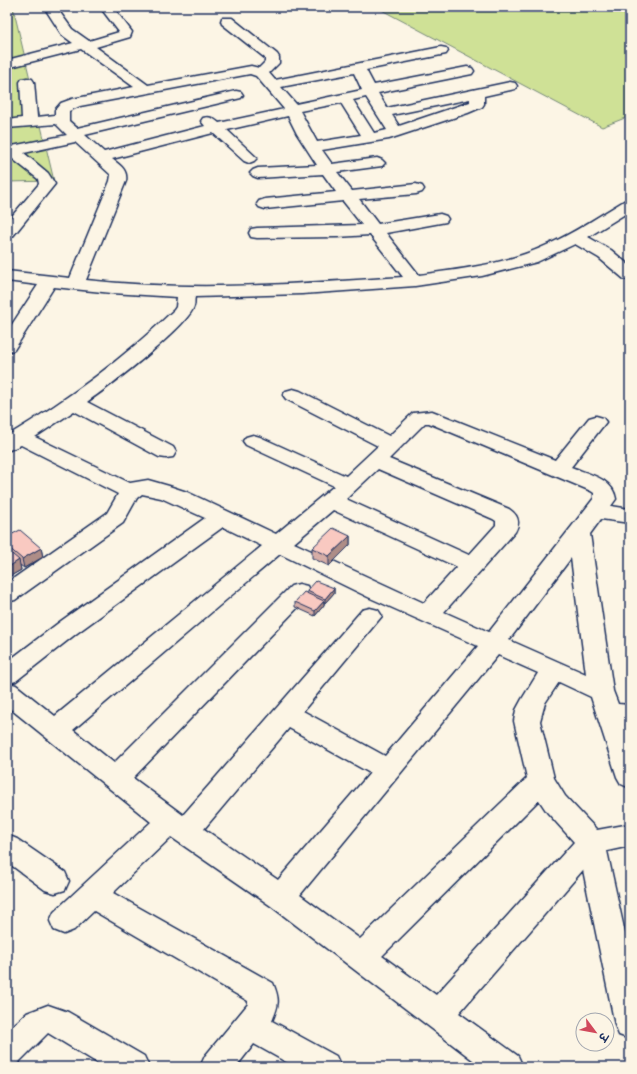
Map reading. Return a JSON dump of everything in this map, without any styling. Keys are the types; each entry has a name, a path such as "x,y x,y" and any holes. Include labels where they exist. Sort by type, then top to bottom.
{"street":[{"path":"50,7 67,32 145,89"},
{"path":"7,64 125,34 126,32 111,8"},
{"path":"226,21 272,57 272,63 261,72"},
{"path":"272,85 441,51"},
{"path":"358,68 396,132"},
{"path":"76,284 118,181 118,171 66,126 62,119 62,110 70,104 250,70 261,72 292,110 313,147 348,197 415,281"},
{"path":"102,157 371,91 467,71"},
{"path":"27,82 30,122"},
{"path":"167,85 249,158"},
{"path":"383,112 510,86"},
{"path":"313,147 370,138 396,132 473,106 478,102 477,93"},
{"path":"10,152 236,96"},
{"path":"345,98 370,138"},
{"path":"7,124 62,119"},
{"path":"7,232 47,184 43,176 10,152"},
{"path":"258,174 328,169 377,163"},
{"path":"265,204 348,197 416,189"},
{"path":"7,276 120,288 186,292 302,289 415,281 482,271 531,258 576,237 630,204"},
{"path":"257,233 337,232 373,229 440,219"},
{"path":"576,237 601,251 630,275"},
{"path":"7,346 49,281"},
{"path":"13,441 48,421 131,359 180,314 184,307 186,292"},
{"path":"293,396 382,453 502,514 507,518 507,527 428,614"},
{"path":"73,403 166,452"},
{"path":"55,731 348,485 415,420 420,417 432,417 598,486 604,491 605,499 594,511 579,534 494,643 281,897"},
{"path":"558,470 596,422"},
{"path":"13,441 130,491"},
{"path":"253,441 348,485"},
{"path":"7,594 115,518 119,514 130,491 138,487 153,488 179,497 376,591 554,670 613,706"},
{"path":"330,500 472,565"},
{"path":"594,511 630,516"},
{"path":"7,675 69,627 222,517"},
{"path":"579,534 613,706 630,777"},
{"path":"115,779 299,592"},
{"path":"64,921 91,895 177,826 286,714 370,616"},
{"path":"554,670 534,699 529,710 527,721 541,781 556,804 591,842 630,1025"},
{"path":"7,692 115,779 177,826 281,897 507,1067"},
{"path":"286,714 388,770"},
{"path":"361,957 541,781"},
{"path":"438,1015 591,842 630,835"},
{"path":"7,847 55,882"},
{"path":"91,895 262,993 264,999 263,1006 250,1025 216,1067"},
{"path":"7,1053 33,1026 50,1019 133,1067"},
{"path":"250,1025 324,1067"}],"green space":[{"path":"7,7 13,7 54,181 7,182"},
{"path":"376,7 630,7 630,116 602,127"}],"building":[{"path":"333,528 350,536 329,556 312,548"},
{"path":"20,530 41,548 22,559 7,546 7,537"},
{"path":"7,550 19,560 7,568"},
{"path":"316,581 334,588 325,599 307,591"},
{"path":"304,592 324,601 315,611 295,602"}]}
